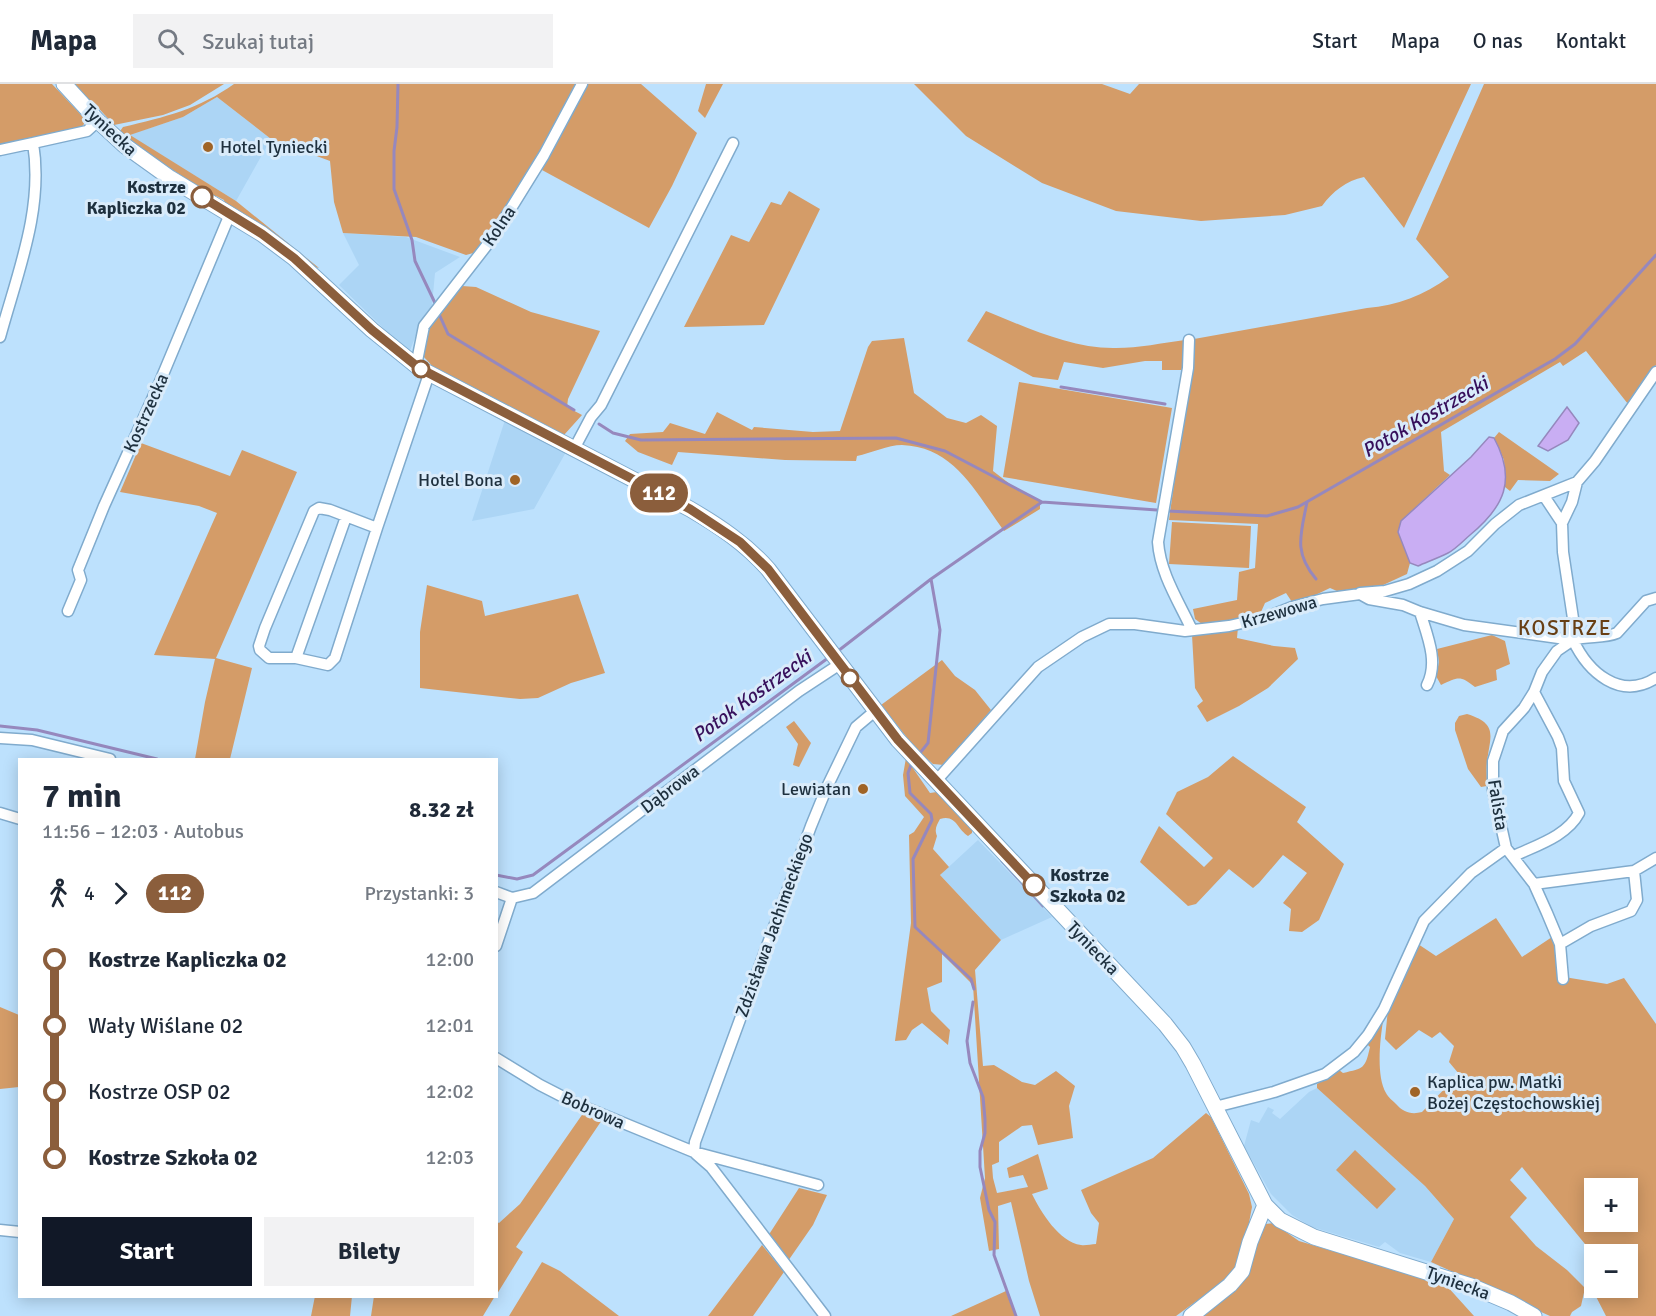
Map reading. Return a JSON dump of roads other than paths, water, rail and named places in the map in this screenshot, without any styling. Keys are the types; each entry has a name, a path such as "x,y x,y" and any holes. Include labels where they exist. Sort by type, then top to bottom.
{"street":[{"name":"Tyniecka","path":"64,84 123,145 154,168 262,234 294,258 372,330 422,370 690,509 740,542 768,569 875,711 936,781 1165,1024 1183,1047 1264,1205 1280,1220 1314,1237 1471,1286 1534,1316"},
{"name":"Kolna","path":"296,658 328,665 335,658 422,370 424,326 487,245 505,218 544,154 582,84"},
{"path":"0,150 87,131 98,121"},
{"path":"0,337 33,218 36,183 33,143"},
{"path":"574,449 591,417 601,405 733,143"},
{"name":"Kostrzecka","path":"68,611 81,580 78,570 91,538 230,214"},
{"path":"1189,339 1188,368 1158,542 1159,556 1191,630"},
{"path":"1360,594 1385,591 1437,571 1468,551 1495,524 1520,505 1577,482 1595,461 1656,372"},
{"path":"1577,482 1572,502 1562,523 1563,552 1574,625 1573,640 1581,656 1593,670 1611,681 1631,687 1647,684 1656,678"},
{"path":"1544,496 1562,523"},
{"path":"346,517 296,658 269,658 263,654 259,646 314,511 319,508 330,510 376,528"},
{"name":"Krzewowa","path":"936,781 1038,667 1082,638 1109,624 1135,624 1191,630 1230,626 1323,599 1360,594 1369,599 1403,605 1464,625 1573,640 1584,636 1611,636 1617,633 1646,601 1656,598"},
{"path":"1420,612 1432,658 1432,671 1426,685"},
{"name":"Falista","path":"1215,1107 1274,1092 1325,1074 1354,1052 1368,1035 1383,1009 1424,921 1471,873 1510,852 1493,790 1493,761 1503,731 1524,708 1542,672 1557,651 1573,640"},
{"name":"Dąbrowa","path":"512,898 533,893 799,691 834,656"},
{"path":"1534,692 1558,737 1562,748 1564,781 1579,813 1575,820 1552,838 1510,852 1534,884 1560,944 1563,979"},
{"name":"Zdzisława Jachimeckiego","path":"694,1147 826,787 856,727 875,711"},
{"path":"0,738 32,740 106,758"},
{"path":"0,813 18,818"},
{"path":"1534,884 1634,871 1656,858"},
{"path":"1560,944 1591,926 1631,911 1637,900 1634,871"},
{"path":"498,893 512,898 498,940"},
{"name":"Bobrowa","path":"498,1059 577,1104 694,1147 818,1185"},
{"name":"Bobrowa","path":"694,1147 825,1316"},
{"path":"1191,1316 1230,1285 1242,1271 1264,1205"},
{"path":"0,1230 18,1232"}],"waterway":[{"path":"398,84 394,189 412,240 415,261 435,303"},
{"name":"Potok Kostrzecki","path":"1168,511 1267,516 1298,507 1555,359 1575,344 1656,255"},
{"path":"439,314 448,334 574,410"},
{"path":"1061,387 1165,404"},
{"path":"599,424 613,433 641,440 896,438 945,451 1042,502"},
{"name":"Potok Kostrzecki","path":"838,651 931,579 1042,502 1157,510"},
{"path":"1307,502 1301,533 1301,551 1316,579"},
{"path":"920,753 928,743 940,630 931,579"},
{"name":"Potok Kostrzecki","path":"498,875 517,879 533,875 828,658"},
{"name":"Potok Kostrzecki","path":"0,726 37,730 153,758"},
{"path":"911,765 908,773 910,793 931,814 932,820 913,859 915,927 971,979 974,989"},
{"path":"1002,861 1043,906"},
{"path":"973,1002 967,1041 970,1063 983,1097 985,1133 980,1151 980,1167 989,1210 995,1222 994,1255 1016,1316"}],"place":[{"name":"Hotel Tyniecki","path":"208,147"},
{"name":"Kostrze Kapliczka 02","path":"202,197"},
{"name":"Hotel Bona","path":"515,480"},
{"name":"Lewiatan","path":"863,789"},
{"name":"Kostrze Szkoła 02","path":"1034,885"},
{"name":"Kaplica pw. Matki Bożej Częstochowskiej","path":"1415,1092"}],"district":[{"name":"KOSTRZE","path":"1565,628"}]}
